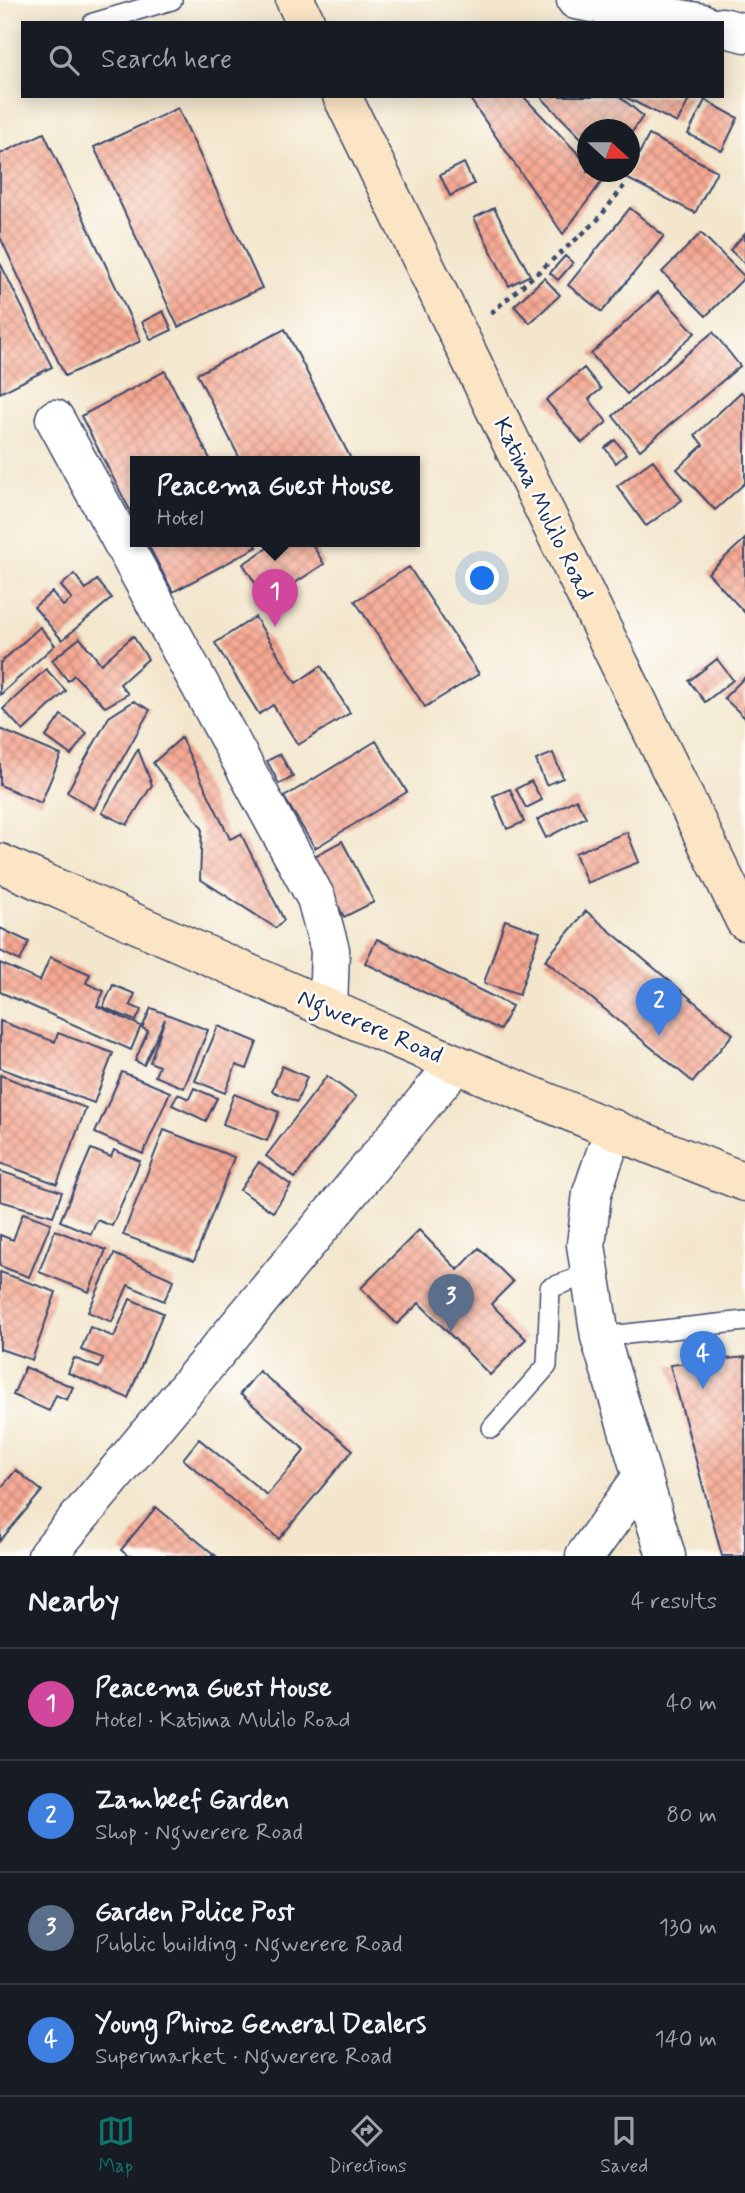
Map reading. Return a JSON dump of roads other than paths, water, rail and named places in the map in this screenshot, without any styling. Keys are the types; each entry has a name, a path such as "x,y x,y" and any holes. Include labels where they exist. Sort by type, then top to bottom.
{"main road":[{"path":"295,0 305,21"},
{"name":"Katima Mulilo Road","path":"343,98 745,922"},
{"name":"Ngwerere Road","path":"0,863 456,1064 745,1182"}],"street":[{"path":"576,0 694,21"},
{"path":"700,21 709,0"},
{"path":"724,28 745,33"},
{"path":"55,419 316,898 330,950 328,1009"},
{"path":"47,1556 456,1064"},
{"path":"614,1129 592,1193 586,1245 600,1337 666,1556"},
{"path":"585,1556 642,1477"}],"lane":[{"path":"100,21 172,0"},
{"path":"492,1428 547,1366 550,1288 591,1273"},
{"path":"600,1337 745,1321"}],"place":[{"name":"Peacema Guest House","path":"275,627"},
{"name":"Zambeef Garden","path":"659,1036"},
{"name":"Garden Police Post","path":"451,1332"},
{"name":"Young Phiroz General Dealers","path":"703,1389"}]}
